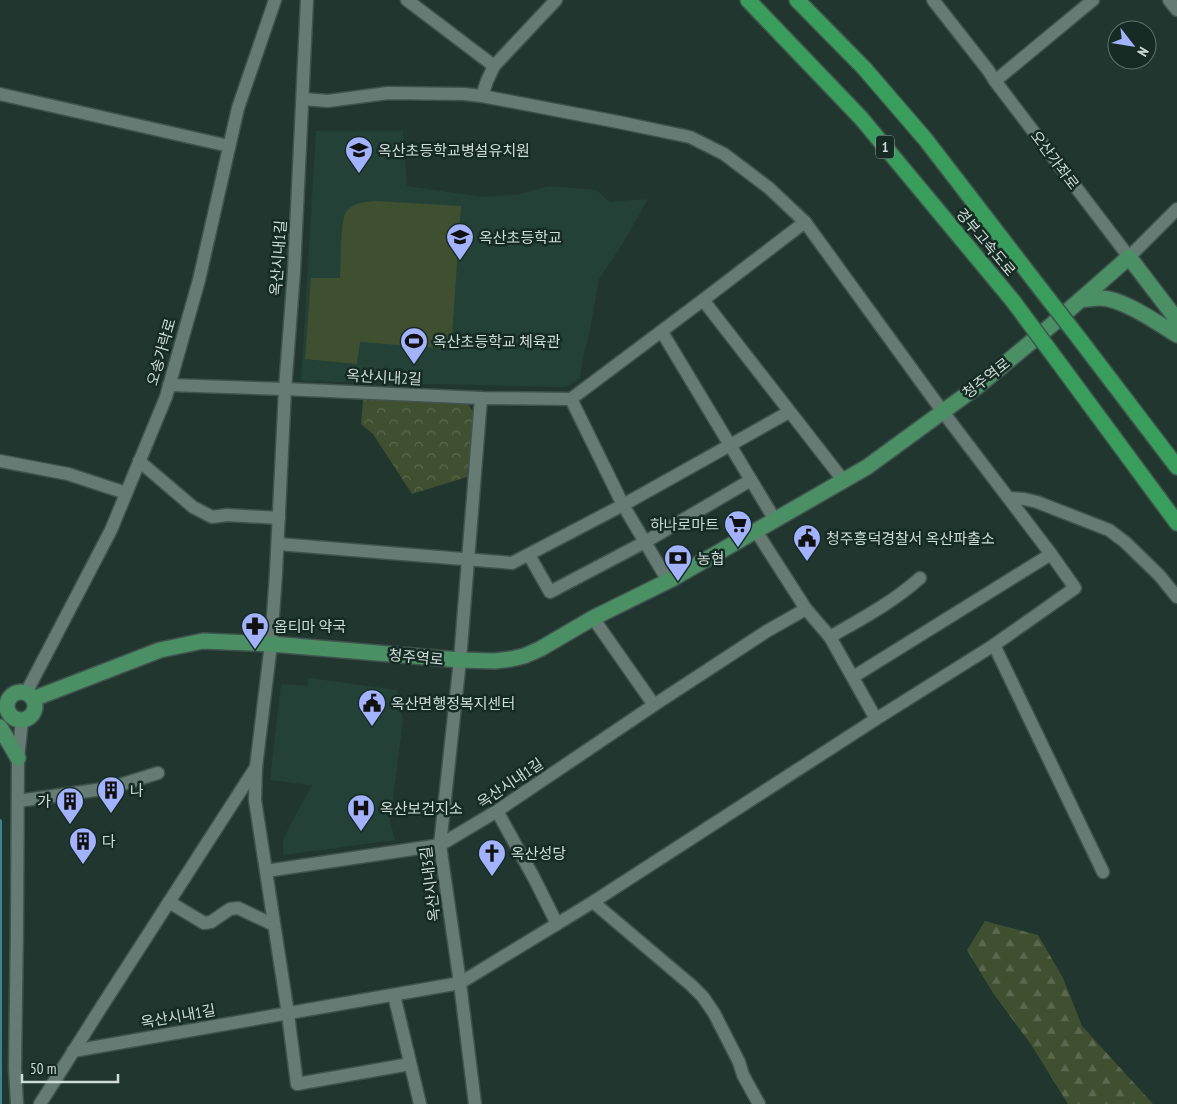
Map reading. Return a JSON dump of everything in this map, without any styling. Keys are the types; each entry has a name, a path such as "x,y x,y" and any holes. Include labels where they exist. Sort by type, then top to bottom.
{"highway":[{"name":"경부고속도로","path":"748,0 861,118 1013,302 1177,523"},
{"name":"경부고속도로","path":"797,0 864,68 926,140 1177,467"}],"main road":[{"name":"청주역로","path":"29,696 160,650 203,641 271,644 460,660 495,661 524,656 540,649 593,618 668,581 867,467 978,386 1129,257"},
{"name":"오산가좌로","path":"1129,257 1177,320"},
{"path":"1080,300 1101,298 1112,300 1134,309 1177,335"},
{"path":"17,692 29,696 34,703 33,712 30,716 22,720 13,718 4,712 13,694 17,692"},
{"path":"0,727 18,758"}],"street":[{"name":"오송가락로","path":"29,696 110,530 166,397 199,280 238,108 275,0"},
{"name":"옥산시내1길","path":"307,0 278,544 271,644 256,767 255,800 297,1084 410,1064"},
{"path":"407,0 494,66"},
{"path":"482,96 494,66 556,0"},
{"name":"오산가좌로","path":"933,0 1129,257"},
{"path":"995,81 1093,0"},
{"path":"1168,0 1177,10"},
{"path":"303,99 328,101 388,93 482,96 690,137 724,154 769,188 805,222 943,412 1051,554 1074,588 994,645 593,902 460,983"},
{"path":"0,94 229,146"},
{"name":"청주역로","path":"1129,257 1177,209"},
{"path":"668,581 623,505 571,400 805,222"},
{"path":"703,300 843,480"},
{"path":"662,332 774,520"},
{"name":"옥산시내2길","path":"169,385 571,400"},
{"path":"460,660 481,398"},
{"path":"278,544 512,563 623,505 790,412"},
{"path":"0,461 68,474 126,493"},
{"path":"139,461 193,507 212,518 227,516 279,518"},
{"path":"528,555 550,592 645,542 751,480"},
{"path":"1009,498 1037,502 1109,530 1126,542 1177,596"},
{"path":"756,531 806,609 830,637 876,719"},
{"path":"853,678 1051,554"},
{"path":"830,637 885,605 920,578"},
{"name":"옥산시내1길","path":"266,871 440,846 498,811 767,631 806,609"},
{"path":"593,618 654,706"},
{"path":"994,645 1103,872"},
{"name":"옥산시내3길","path":"460,660 440,846 475,1104"},
{"path":"17,1104 15,1068 18,758 22,720"},
{"name":"옥산시내1길","path":"40,1104 256,767"},
{"path":"18,801 110,788 158,773"},
{"path":"498,811 557,924"},
{"path":"168,902 204,923 210,922 230,910 238,908 274,925"},
{"path":"593,902 703,997 714,1013 739,1062 743,1075 760,1104"},
{"name":"옥산시내1길","path":"74,1051 460,983"},
{"path":"394,995 420,1104"}],"shaded area":[{"name":"옥산초등학교","path":"316,131 403,131 407,186 483,197 521,194 548,186 596,190 610,202 648,199 623,243 599,279 580,378 566,387 301,381"},
{"path":"309,678 397,690 403,720 390,821 395,840 283,855 283,839 312,785 270,780 281,684 307,686"}],"green space":[{"path":"375,201 461,206 451,349 360,342 357,364 305,359 311,278 340,278 342,233 346,212 355,205"},
{"path":"363,400 467,402 474,414 467,477 412,494 373,434 361,424"},
{"path":"985,921 1038,935 1063,978 1082,1026 1153,1104 1068,1104 1032,1046 993,993 967,950"}],"waterway":[{"path":"0,821 0,1104"}],"place":[{"name":"옥산초등학교병설유치원","path":"359,174"},
{"name":"옥산초등학교","path":"460,261"},
{"name":"옥산초등학교 체육관","path":"414,365"},
{"name":"하나로마트","path":"738,548"},
{"name":"청주흥덕경찰서 옥산파출소","path":"807,562"},
{"name":"농협","path":"678,582"},
{"name":"옵티마 약국","path":"255,650"},
{"name":"옥산면행정복지센터","path":"372,727"},
{"name":"나","path":"111,814"},
{"name":"가","path":"70,825"},
{"name":"옥산보건지소","path":"361,832"},
{"name":"다","path":"83,865"},
{"name":"옥산성당","path":"492,877"}]}
